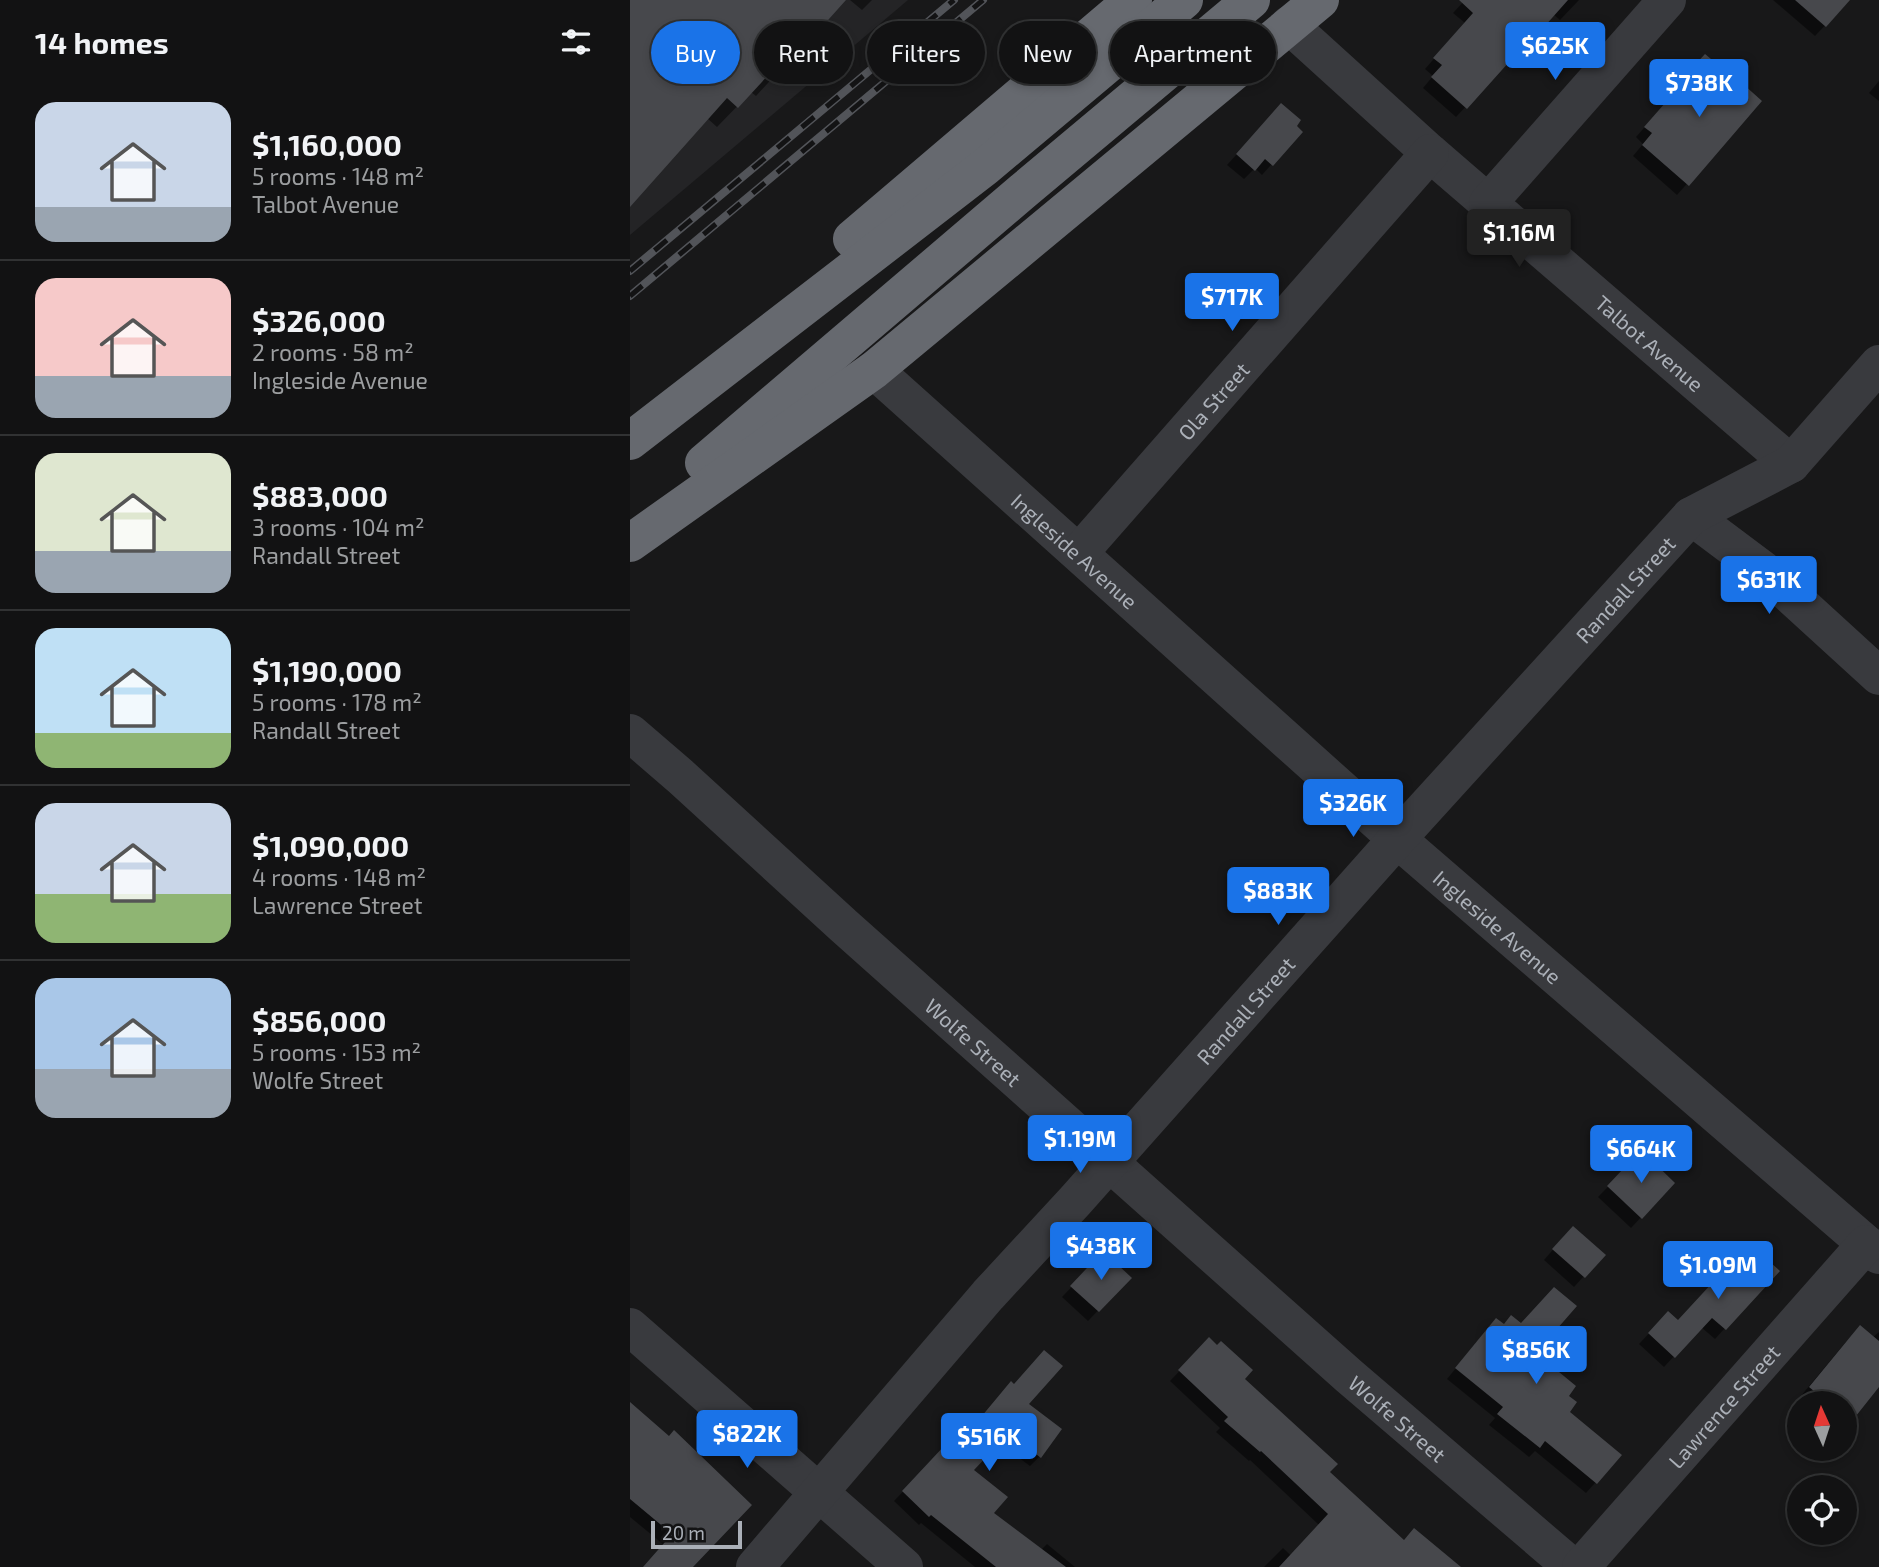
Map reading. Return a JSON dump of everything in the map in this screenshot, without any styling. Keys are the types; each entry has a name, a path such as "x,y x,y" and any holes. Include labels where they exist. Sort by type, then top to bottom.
{"highway":[{"path":"630,428 1133,0"},
{"path":"630,441 985,167 1184,0"},
{"path":"630,526 1251,0"},
{"path":"630,543 874,370 1320,0"}],"street":[{"path":"1488,203 1667,0"},
{"name":"Talbot Avenue","path":"1290,25 1430,153 1791,464"},
{"name":"Ola Street","path":"1079,553 1430,153"},
{"name":"Randall Street","path":"755,1567 1108,1161 1691,516 1791,464 1879,364"},
{"name":"Ingleside Avenue","path":"874,370 1397,839 1873,1249"},
{"path":"1691,516 1763,570 1879,676"},
{"name":"Wolfe Street","path":"630,733 1349,1376 1572,1567"},
{"name":"Lawrence Street","path":"1581,1567 1873,1249"},
{"path":"630,1327 904,1567"}],"shaded area":[{"path":"630,0 908,0 883,21 867,21 867,35 853,46 853,21 754,21 754,84 809,84 630,235"}],"building":[{"path":"630,0 846,0 827,21 754,21 754,84 760,84 738,108 727,98 630,207"},
{"path":"1459,0 1568,0 1467,109 1431,77 1442,65 1433,58 1473,13"},
{"path":"1795,0 1850,0 1826,27"},
{"path":"1705,54 1762,101 1689,186 1642,145 1652,133 1644,127 1680,86 1677,84"},
{"path":"1281,103 1301,120 1297,126 1303,132 1273,166 1265,159 1255,171 1236,154"},
{"path":"1641,1150 1675,1183 1642,1219 1607,1186"},
{"path":"1573,1226 1606,1255 1585,1278 1552,1249"},
{"path":"1749,1243 1780,1271 1726,1330 1712,1318 1675,1358 1648,1333 1668,1311 1678,1320"},
{"path":"1103,1251 1132,1278 1099,1312 1070,1286"},
{"path":"1554,1287 1577,1306 1536,1353 1576,1386 1569,1396 1577,1402 1570,1412 1622,1455 1597,1484 1545,1441 1540,1448 1497,1414 1503,1407 1455,1368 1496,1318 1504,1324 1511,1315 1521,1323"},
{"path":"1860,1325 1879,1341 1879,1387 1857,1415 1857,1391 1814,1391 1809,1387"},
{"path":"1209,1337 1217,1345 1221,1341 1253,1370 1245,1379 1338,1464 1330,1472 1404,1540 1414,1528 1461,1567 1279,1567 1328,1514 1261,1451 1224,1421 1228,1417 1178,1370"},
{"path":"1044,1350 1063,1366 1029,1404 1062,1429 1041,1458 1009,1433 974,1470 1008,1497 994,1513 1066,1567 996,1567 931,1515 929,1517 902,1491 960,1429 966,1435 1011,1381 1014,1384"},
{"path":"630,1402 669,1436 674,1430 752,1505 693,1567 643,1567 672,1534 630,1499"}],"railway":[{"path":"630,271 954,0"},
{"path":"630,296 983,0"}]}
